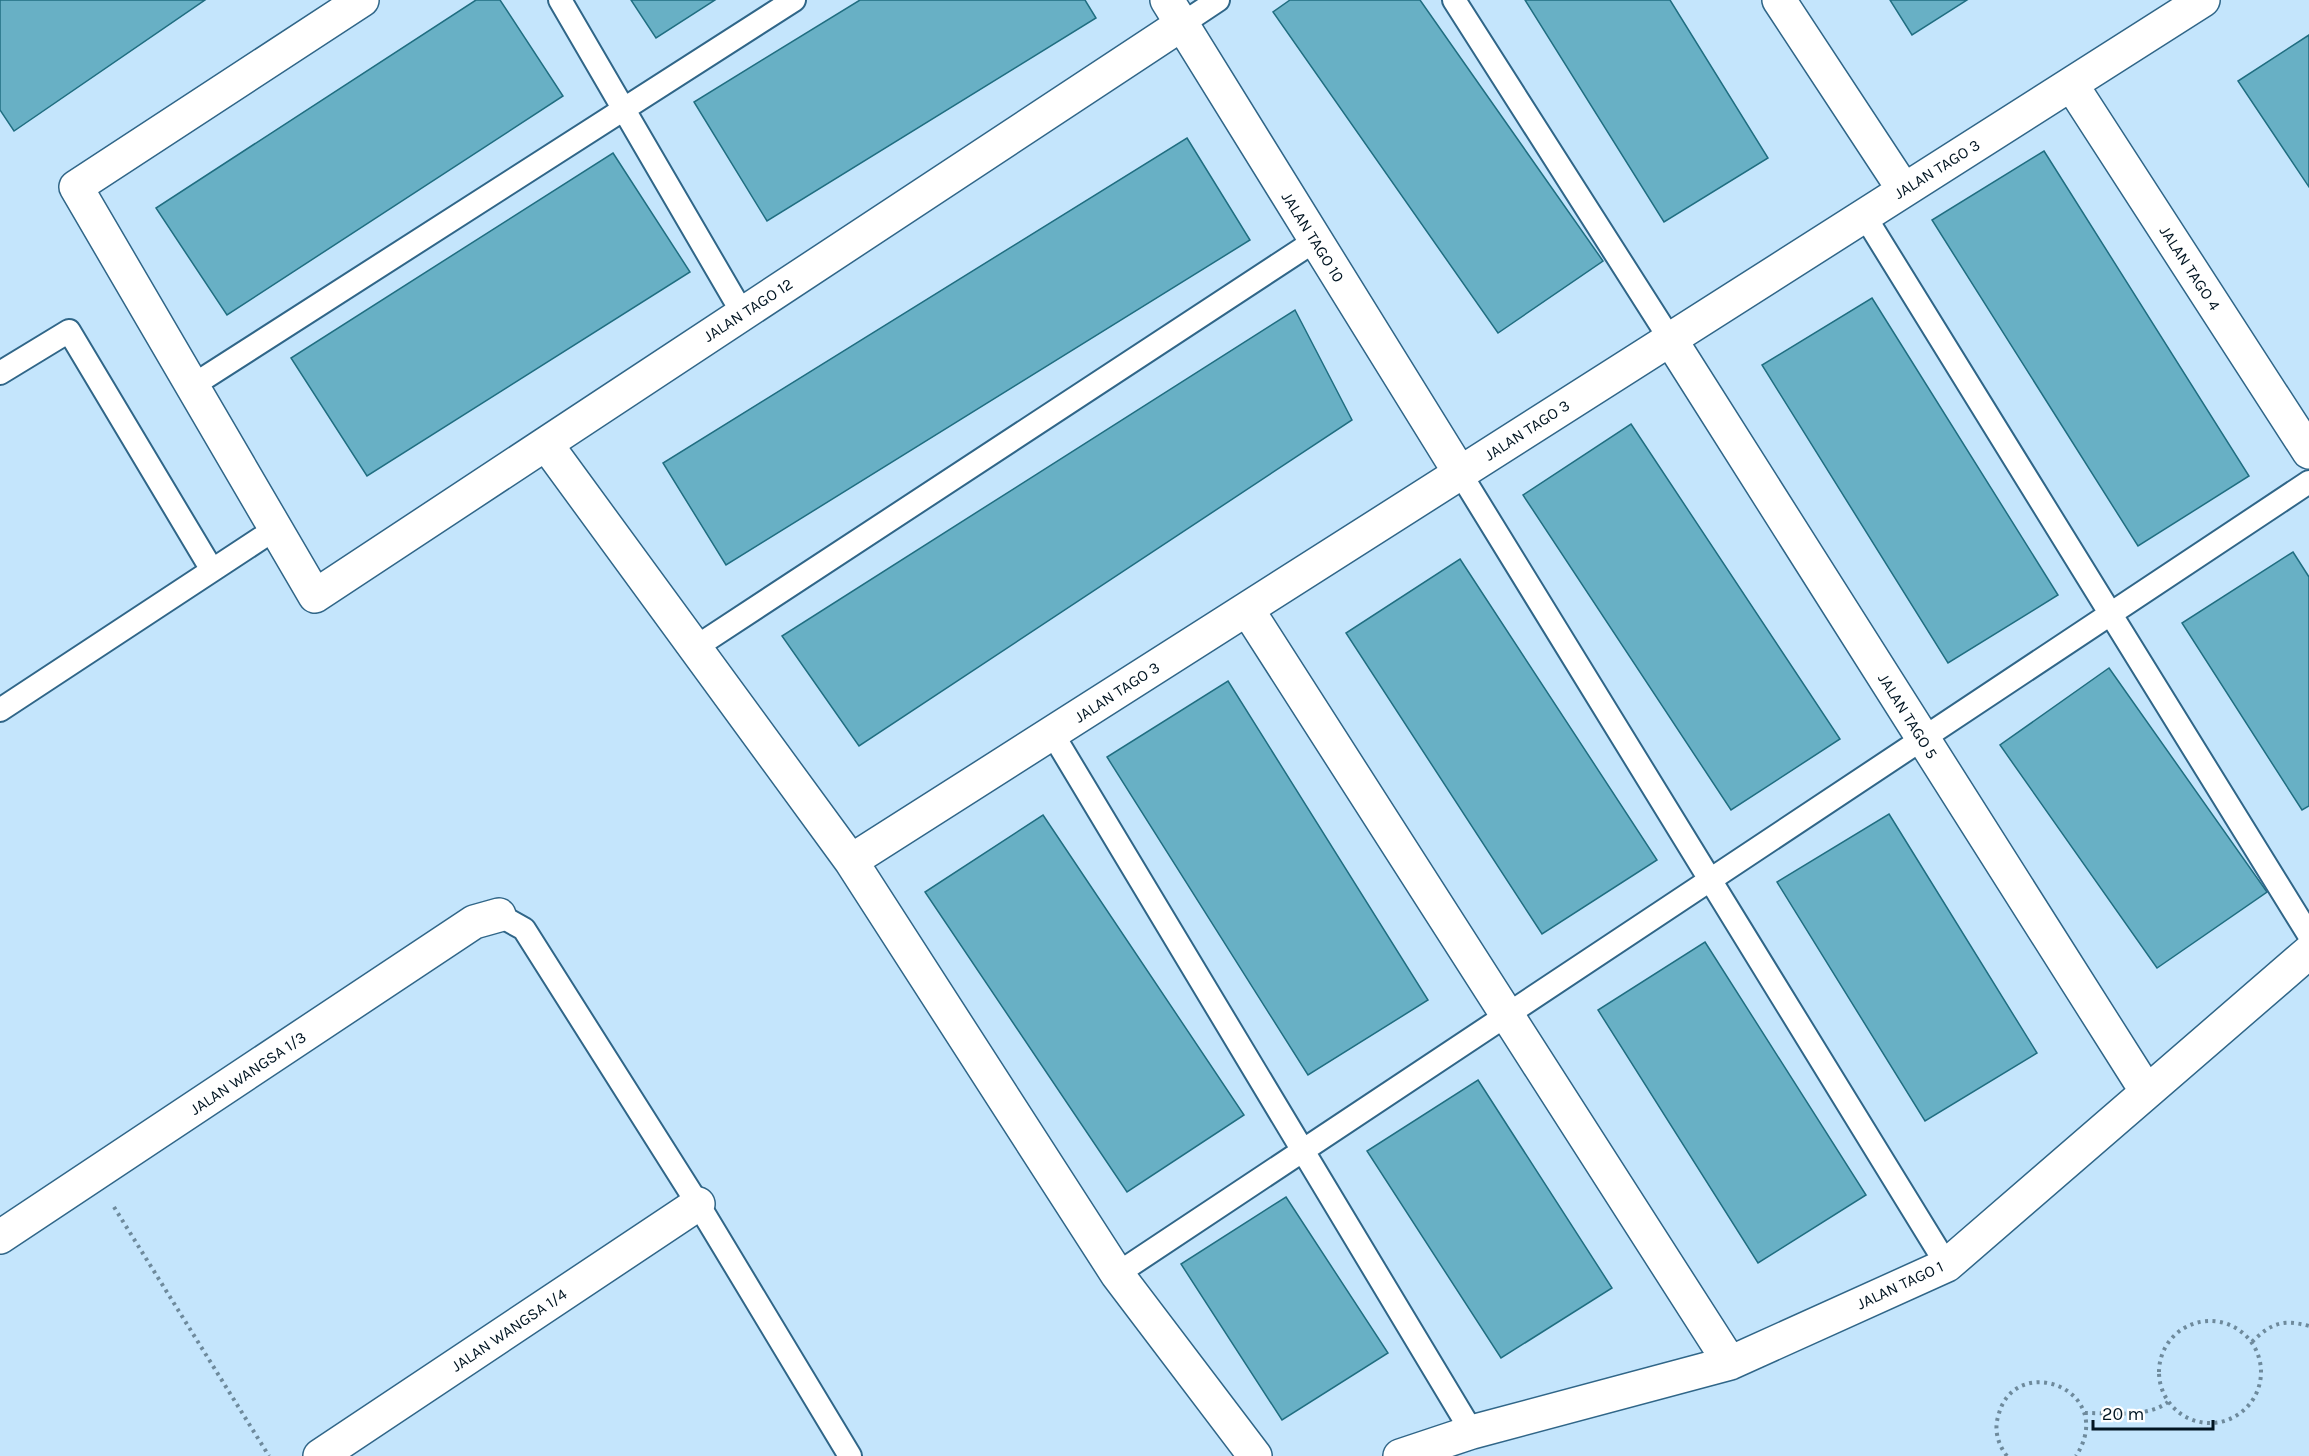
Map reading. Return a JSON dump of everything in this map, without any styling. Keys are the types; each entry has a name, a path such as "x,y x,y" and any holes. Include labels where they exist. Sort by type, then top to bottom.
{"street":[{"path":"275,529 76,187 363,0"},
{"path":"1779,0 1904,190"},
{"name":"JALAN TAGO 3","path":"851,861 2203,0"},
{"name":"JALAN TAGO 10","path":"1175,12 1460,473"},
{"name":"JALAN TAGO 12","path":"275,529 315,596 742,314 1175,12"},
{"name":"JALAN TAGO 4","path":"2071,84 2309,452"},
{"name":"JALAN TAGO 5","path":"1670,339 2147,1092"},
{"path":"546,444 851,861 1117,1274 1255,1456"},
{"path":"1247,609 1730,1363"},
{"name":"JALAN WANGSA 1/3","path":"0,1237 474,922 499,915"},
{"name":"JALAN TAGO 1","path":"1401,1456 1472,1432 1730,1363 1947,1265 2309,952"},
{"name":"JALAN WANGSA 1/4","path":"320,1456 698,1204"}],"lane":[{"path":"560,0 742,314"},
{"path":"192,386 794,0"},
{"path":"1175,12 1218,0"},
{"path":"1454,0 1670,339"},
{"path":"1864,215 2309,935"},
{"path":"696,647 1316,240"},
{"path":"0,374 69,331 212,570"},
{"path":"1460,473 1947,1265"},
{"path":"1117,1274 2309,482"},
{"path":"0,710 275,529"},
{"path":"1052,733 1472,1432"},
{"path":"499,915 524,929 698,1204 850,1456"}],"path":[{"path":"94,1176 268,1456"},
{"path":"2204,1321 2222,1323 2239,1330 2252,1342 2260,1358 2261,1375 2257,1393 2247,1408 2233,1418 2216,1423 2198,1422 2181,1415 2168,1402 2160,1386 2158,1369 2163,1351 2173,1336 2187,1326 2204,1321"},
{"path":"2252,1342 2267,1328 2283,1323 2309,1326"},
{"path":"2007,1456 1998,1440 1996,1424 1999,1409 2008,1395 2020,1386 2036,1382 2052,1382 2066,1388 2078,1399 2085,1413 2087,1429 2083,1444 2076,1456"},
{"path":"2085,1413 2148,1411 2159,1409 2168,1402"}],"building":[{"path":"0,0 205,0 14,131 0,110"},
{"path":"476,0 500,0 563,96 227,315 156,208"},
{"path":"631,0 715,0 656,38"},
{"path":"860,0 1085,0 1096,18 767,221 694,102"},
{"path":"1290,0 1420,0 1603,261 1498,333 1273,12"},
{"path":"1525,0 1670,0 1768,158 1664,222"},
{"path":"1890,0 1967,0 1912,35"},
{"path":"2309,35 2309,187 2238,81"},
{"path":"1187,138 1250,240 726,565 663,463"},
{"path":"2044,151 2249,476 2138,546 1932,220"},
{"path":"613,153 690,272 367,476 291,358"},
{"path":"1872,298 2058,595 1948,663 1762,365"},
{"path":"1295,310 1352,420 859,746 782,636"},
{"path":"1631,424 1840,739 1731,810 1523,495"},
{"path":"2293,552 2309,577 2309,806 2302,810 2182,623"},
{"path":"1460,559 1657,860 1542,934 1346,633"},
{"path":"2109,668 2267,892 2157,968 2000,745"},
{"path":"1228,681 1428,1000 1308,1075 1107,757"},
{"path":"1889,814 2037,1053 1925,1121 1777,882"},
{"path":"1043,815 1244,1115 1127,1192 925,892"},
{"path":"1705,942 1866,1195 1758,1263 1598,1010"},
{"path":"1478,1080 1612,1288 1501,1358 1367,1151"},
{"path":"1286,1197 1388,1353 1282,1420 1181,1264"}]}
